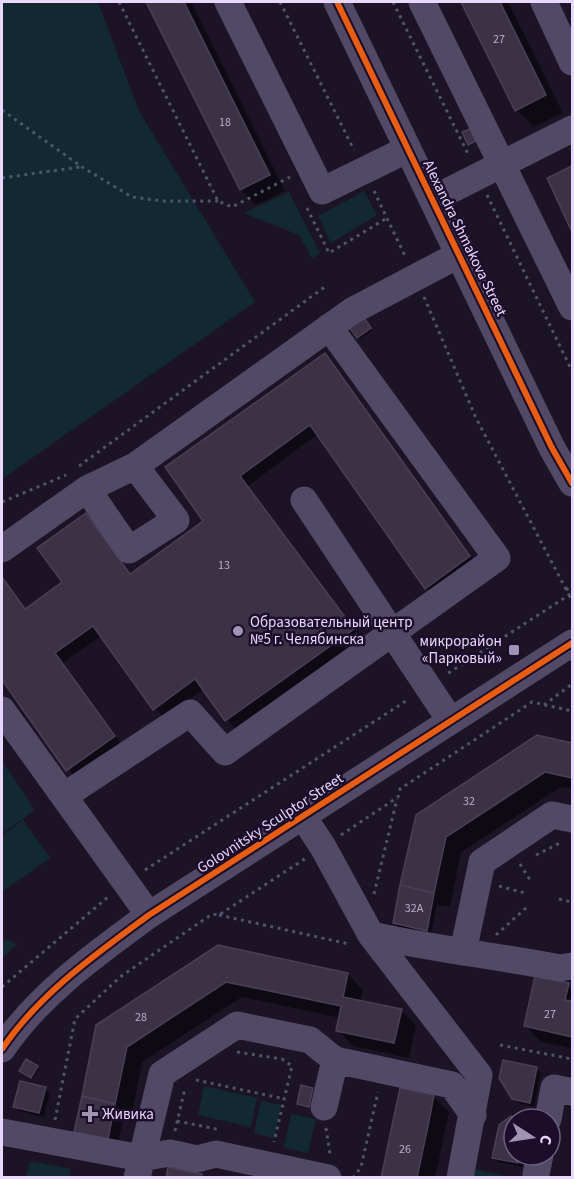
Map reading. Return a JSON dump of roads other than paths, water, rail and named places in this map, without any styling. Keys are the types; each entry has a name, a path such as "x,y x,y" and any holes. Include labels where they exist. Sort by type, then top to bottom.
{"street":[{"path":"228,2 322,191 408,149"},
{"name":"Alexandra Shmakova Street","path":"337,2 552,448 573,483"},
{"path":"422,2 573,307"},
{"path":"544,2 573,62"},
{"path":"433,199 573,129"},
{"path":"2,549 87,489 135,466 352,311 460,254"},
{"path":"64,796 190,713 225,752 497,558 329,327"},
{"path":"87,489 129,550 176,520 135,466"},
{"path":"304,500 450,720"},
{"name":"Golovnitsky Sculptor Street","path":"2,1049 64,982 95,954 149,915 450,720 573,644"},
{"path":"2,710 149,915"},
{"path":"302,815 323,847 363,936 479,1075 460,1178"},
{"path":"463,952 482,862 552,815 569,831"},
{"path":"363,936 442,951 487,954 560,968 573,966"},
{"path":"139,1168 162,1074 237,1025 310,1040 335,1060 452,1085 473,1115"},
{"path":"324,1107 335,1060"},
{"path":"550,1107 554,1088 573,1092"},
{"path":"2,1132 50,1142 139,1168 170,1153 197,1159 216,1154 327,1177"}],"place":[{"name":"Образовательный центр №5 г. Челябинска","path":"238,631"},
{"name":"микрорайон «Парковый»","path":"514,650"},
{"name":"Живика","path":"90,1114"}]}
